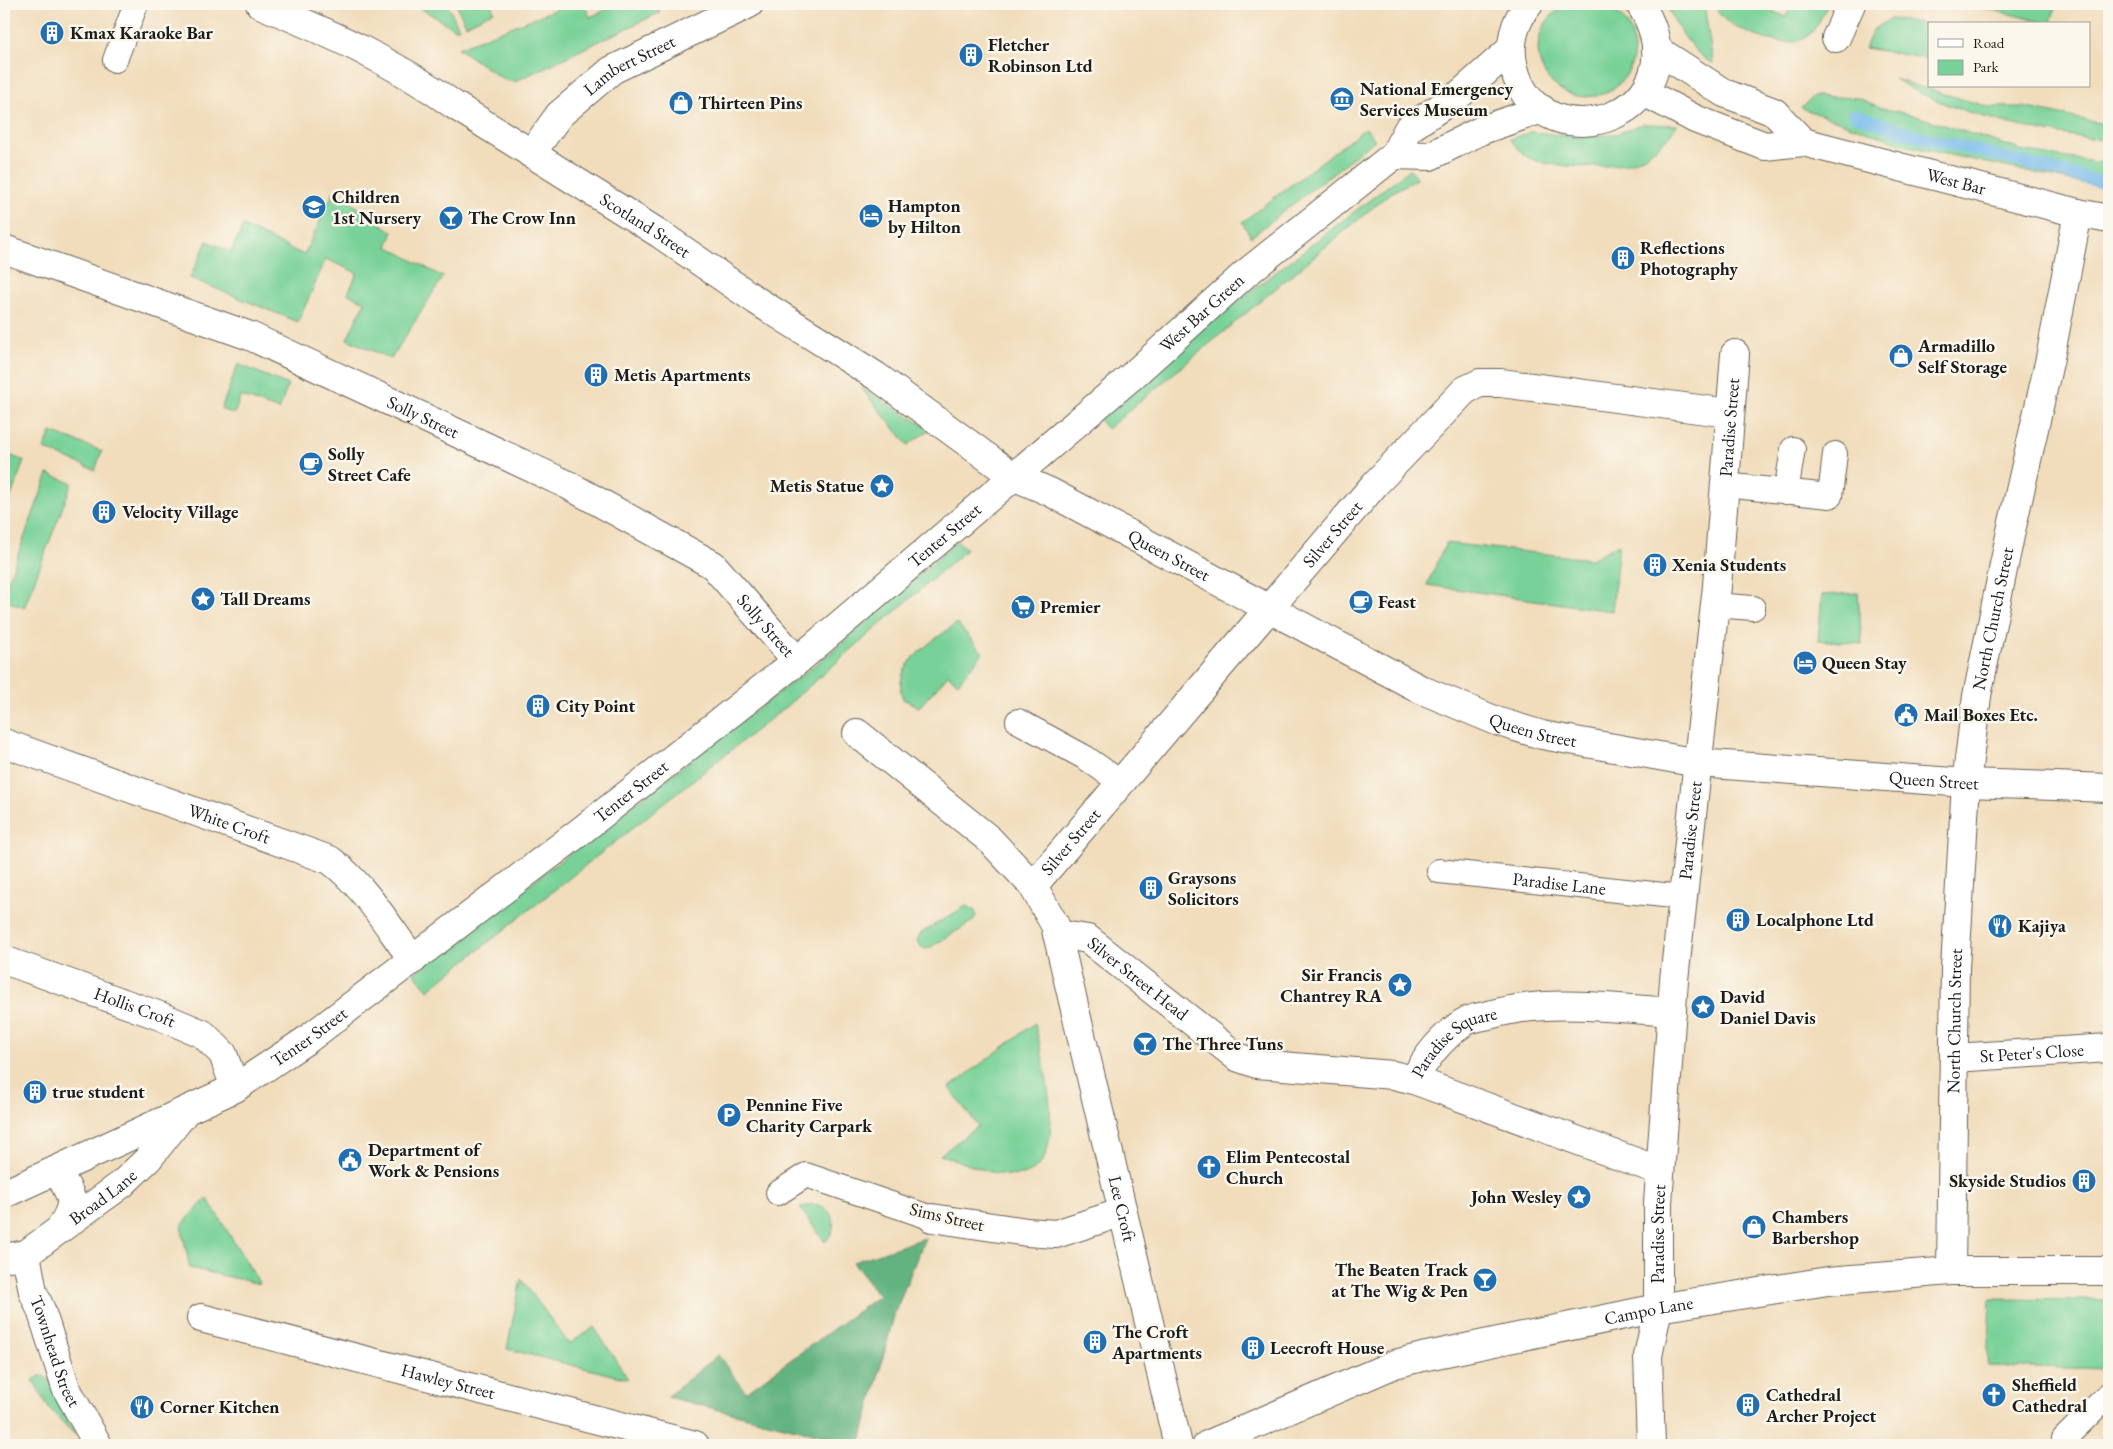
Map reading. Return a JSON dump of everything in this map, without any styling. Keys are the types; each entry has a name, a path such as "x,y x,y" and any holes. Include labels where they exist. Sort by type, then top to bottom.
{"street":[{"name":"Scotland Street","path":"260,4 388,63 660,234 757,301 876,376 1013,476"},
{"name":"Lambert Street","path":"530,154 559,115 612,70 749,4"},
{"path":"1528,4 1516,23 1511,49 1516,76 1531,100 1542,109 1568,121 1589,122 1608,119 1629,107 1644,92 1653,72 1656,49 1655,34 1640,4"},
{"path":"1836,38 1851,4"},
{"name":"West Bar Green","path":"1013,476 1132,376 1245,274 1394,154 1408,129 1460,94 1511,49"},
{"path":"1656,49 1724,93 1774,112 1803,142"},
{"name":"West Bar","path":"1644,92 1695,119 1765,146 1803,142 2078,213 2109,219"},
{"path":"1394,154 1430,156 1482,130 1542,109"},
{"name":"North Church Street","path":"1951,1271 1955,968 1966,783 1977,696 2011,531 2050,358 2078,213"},
{"name":"Solly Street","path":"4,249 250,336 568,485 713,565 797,661"},
{"name":"Paradise Street","path":"1651,1445 1648,1356 1658,1308 1658,1203 1672,1012 1682,897 1714,605 1735,354"},
{"name":"Silver Street","path":"1033,886 1376,484 1465,390 1480,383 1501,383 1729,413"},
{"name":"Queen Street","path":"1013,476 1057,496 1422,690 1499,722 1542,735 1698,763 1966,783 2109,788"},
{"name":"Tenter Street","path":"235,1088 308,1039 413,960 797,661 1013,476"},
{"name":"Silver Street Head","path":"857,733 990,840 1033,886 1055,924 1066,974"},
{"name":"White Croft","path":"4,743 330,860 348,874 367,896 413,960"},
{"name":"Silver Street Head","path":"1057,934 1088,939 1237,1057 1257,1064 1393,1075 1414,1080"},
{"name":"Hollis Croft","path":"4,960 160,1016 203,1034 223,1054 235,1088"},
{"name":"Lee Croft","path":"1066,974 1178,1445"},
{"name":"Paradise Square","path":"1660,1171 1414,1080 1424,1062 1442,1040 1465,1021 1499,1012 1531,1006 1565,1004 1672,1012"},
{"name":"St Peter's Close","path":"1954,1058 2109,1048"},
{"name":"Broad Lane","path":"4,1194 235,1088"},
{"name":"Broad Lane","path":"15,1256 60,1229 122,1184 148,1159 185,1112"},
{"path":"57,1170 71,1197 72,1210 60,1229"},
{"name":"Sims Street","path":"932,1218 1027,1232 1056,1234 1070,1231 1123,1212"},
{"name":"Townhead Street","path":"15,1256 41,1310 66,1388 98,1445"},
{"name":"Campo Lane","path":"1207,1445 1395,1364 1658,1308 1828,1282 1951,1271 2109,1271"},
{"name":"Hawley Street","path":"201,1318 694,1445"}],"lane":[{"path":"115,60 136,4"},
{"path":"1786,492 1793,449"},
{"path":"1724,485 1830,496 1835,454"},
{"path":"1714,605 1753,608"},
{"path":"1018,721 1086,758 1120,782"},
{"name":"Paradise Lane","path":"1439,871 1682,897"},
{"name":"Sims Street","path":"778,1193 806,1175 932,1218"},
{"path":"2064,1445 2064,1439 2109,1394"}],"green space":[{"path":"1586,1 1604,5 1620,15 1630,31 1634,49 1630,67 1620,83 1604,93 1586,97 1568,93 1552,83 1542,67 1538,49 1542,31 1552,15 1568,5"},
{"path":"413,4 447,4 459,28 455,29"},
{"path":"456,4 491,4 494,11 466,25"},
{"path":"569,4 584,4 590,17 619,4 660,4 659,13 514,82 504,80 458,48"},
{"path":"1666,4 1704,4 1713,63 1706,60 1692,46 1673,19"},
{"path":"1714,4 1757,4 1786,17 1792,4 1820,4 1827,6 1816,27 1804,39 1780,42 1750,34 1732,25 1723,18"},
{"path":"1967,4 2056,4 2052,22 2043,22"},
{"path":"1890,19 1928,25 1928,59 1865,48 1873,30"},
{"path":"1894,79 1989,107 2023,107 2109,125 2109,140 2056,133 1998,121 1942,103"},
{"path":"1813,96 1858,98 1882,108 1913,115 2027,152 2109,164 2109,189 1908,146 1801,108"},
{"path":"1642,124 1677,125 1654,150 1637,160 1598,167 1564,166 1535,160 1526,156 1510,139 1532,132 1580,137 1616,134"},
{"path":"1366,128 1375,140 1251,237 1242,222"},
{"path":"1410,169 1418,178 1389,194 1107,429 1098,418 1190,338"},
{"path":"334,191 393,232 387,246 443,277 391,359 347,339 365,302 348,294 357,273 326,259 298,322 190,278 207,241 231,252 243,226 304,255"},
{"path":"238,364 288,385 279,410 241,396 234,414 221,409"},
{"path":"861,388 930,429 908,445"},
{"path":"51,432 102,451 95,470 44,449"},
{"path":"5,453 24,461 4,515 4,456"},
{"path":"48,474 72,483 24,608 4,600 4,592"},
{"path":"957,541 967,549 783,709 428,990 414,973 833,651"},
{"path":"1446,543 1591,559 1619,544 1612,611 1427,585"},
{"path":"1858,593 1862,644 1818,640 1822,595"},
{"path":"957,623 983,653 958,683 948,675 919,707 903,699 901,686 908,664 926,646"},
{"path":"966,906 975,911 976,916 973,921 929,948 926,949 919,945 917,940 921,933"},
{"path":"1035,1023 1044,1063 1050,1117 1049,1141 1042,1161 1028,1173 1006,1175 981,1169 940,1155 978,1126 949,1088"},
{"path":"207,1198 260,1284 190,1268 181,1226"},
{"path":"812,1204 825,1208 832,1218 832,1230 825,1242 800,1208"},
{"path":"925,1238 895,1312 860,1445 667,1397 718,1355 746,1392 879,1296 853,1262"},
{"path":"521,1279 569,1344 594,1327 628,1379 507,1349"},
{"path":"1990,1299 2109,1300 2109,1369 1987,1366"},
{"path":"42,1375 52,1382 75,1435 49,1408 33,1380"}],"waterway":[{"path":"1854,114 1910,134 2109,184"}],"place":[{"name":"Kmax Karaoke Bar","path":"52,33"},
{"name":"Fletcher Robinson Ltd","path":"971,55"},
{"name":"National Emergency Services Museum","path":"1342,99"},
{"name":"Thirteen Pins","path":"681,103"},
{"name":"Children 1st Nursery","path":"314,207"},
{"name":"Hampton by Hilton","path":"871,216"},
{"name":"The Crow Inn","path":"451,218"},
{"name":"Reflections Photography","path":"1623,258"},
{"name":"Armadillo Self Storage","path":"1901,356"},
{"name":"Metis Apartments","path":"596,375"},
{"name":"Solly Street Cafe","path":"311,464"},
{"name":"Metis Statue","path":"882,486"},
{"name":"Velocity Village","path":"104,512"},
{"name":"Xenia Students","path":"1655,565"},
{"name":"Tall Dreams","path":"203,599"},
{"name":"Feast","path":"1361,602"},
{"name":"Premier","path":"1023,607"},
{"name":"Queen Stay","path":"1805,663"},
{"name":"City Point","path":"538,706"},
{"name":"Mail Boxes Etc.","path":"1906,715"},
{"name":"Graysons Solicitors","path":"1151,888"},
{"name":"Localphone Ltd","path":"1738,920"},
{"name":"Kajiya","path":"2000,926"},
{"name":"Sir Francis Chantrey RA","path":"1400,985"},
{"name":"David Daniel Davis","path":"1703,1007"},
{"name":"The Three Tuns","path":"1145,1044"},
{"name":"true student","path":"35,1092"},
{"name":"Pennine Five Charity Carpark","path":"729,1115"},
{"name":"Department of Work & Pensions","path":"350,1160"},
{"name":"Elim Pentecostal Church","path":"1209,1167"},
{"name":"Skyside Studios","path":"2084,1181"},
{"name":"John Wesley","path":"1579,1197"},
{"name":"Chambers Barbershop","path":"1754,1227"},
{"name":"The Beaten Track at The Wig & Pen","path":"1485,1280"},
{"name":"The Croft Apartments","path":"1095,1342"},
{"name":"Leecroft House","path":"1253,1348"},
{"name":"Sheffield Cathedral","path":"1994,1395"},
{"name":"Cathedral Archer Project","path":"1748,1405"},
{"name":"Corner Kitchen","path":"142,1407"}]}
